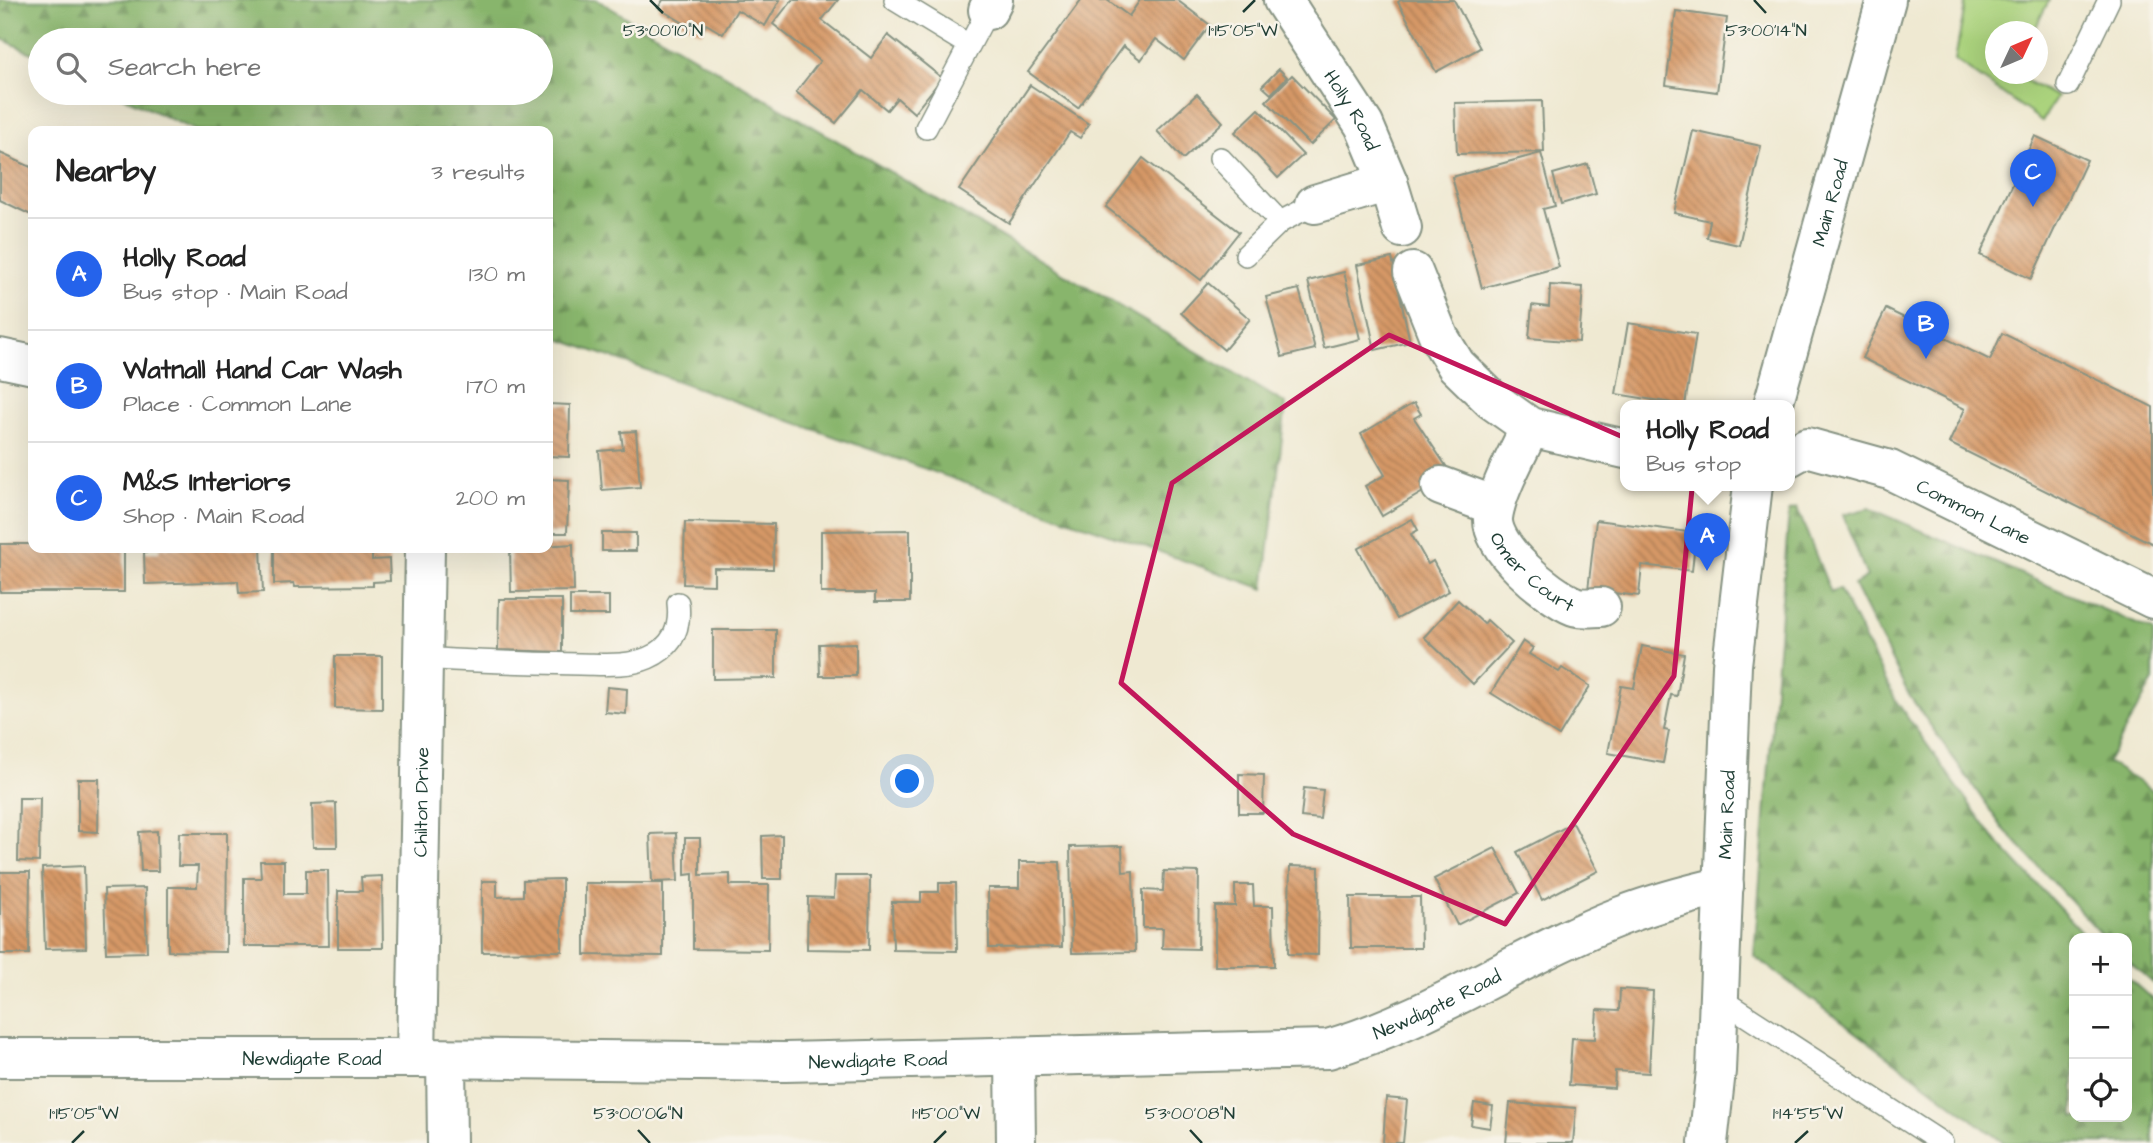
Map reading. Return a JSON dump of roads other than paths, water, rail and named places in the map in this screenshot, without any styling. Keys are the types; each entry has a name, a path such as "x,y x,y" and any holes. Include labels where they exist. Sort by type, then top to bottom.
{"street":[{"name":"Holly Road","path":"1283,0 1364,125 1388,182 1402,228"},
{"name":"Main Road","path":"1774,400 1886,0"},
{"path":"1315,204 1388,182"},
{"path":"1413,272 1434,326 1456,365 1492,400 1530,427 1620,448"},
{"path":"0,358 28,364"},
{"name":"Omer Court","path":"1530,427 1496,506 1493,520 1497,540 1531,577 1577,607 1601,607"},
{"name":"Common Lane","path":"1795,454 1807,447 1890,470 2153,599"},
{"name":"Omer Court","path":"1441,486 1496,506"},
{"name":"Main Road","path":"1708,1143 1719,998 1732,665 1752,491"},
{"name":"Chilton Drive","path":"425,553 424,658 431,1058 447,1143"},
{"name":"Newdigate Road","path":"0,1058 431,1058 785,1062 1328,1049 1375,1035 1619,917 1670,898 1724,886"},
{"path":"1015,1058 1016,1143"}],"lane":[{"path":"895,0 967,44"},
{"path":"2068,85 2109,0"},
{"path":"926,128 967,44 990,5"},
{"path":"1220,158 1280,222"},
{"path":"1246,255 1280,222 1315,204"},
{"path":"424,658 496,663 626,664 648,658 675,636 680,620 678,603"},
{"path":"1719,998 1942,1143"}],"place":[{"name":"M&S Interiors","path":"2033,207"},
{"name":"Watnall Hand Car Wash","path":"1926,359"},
{"name":"Holly Road","path":"1707,571"}]}
